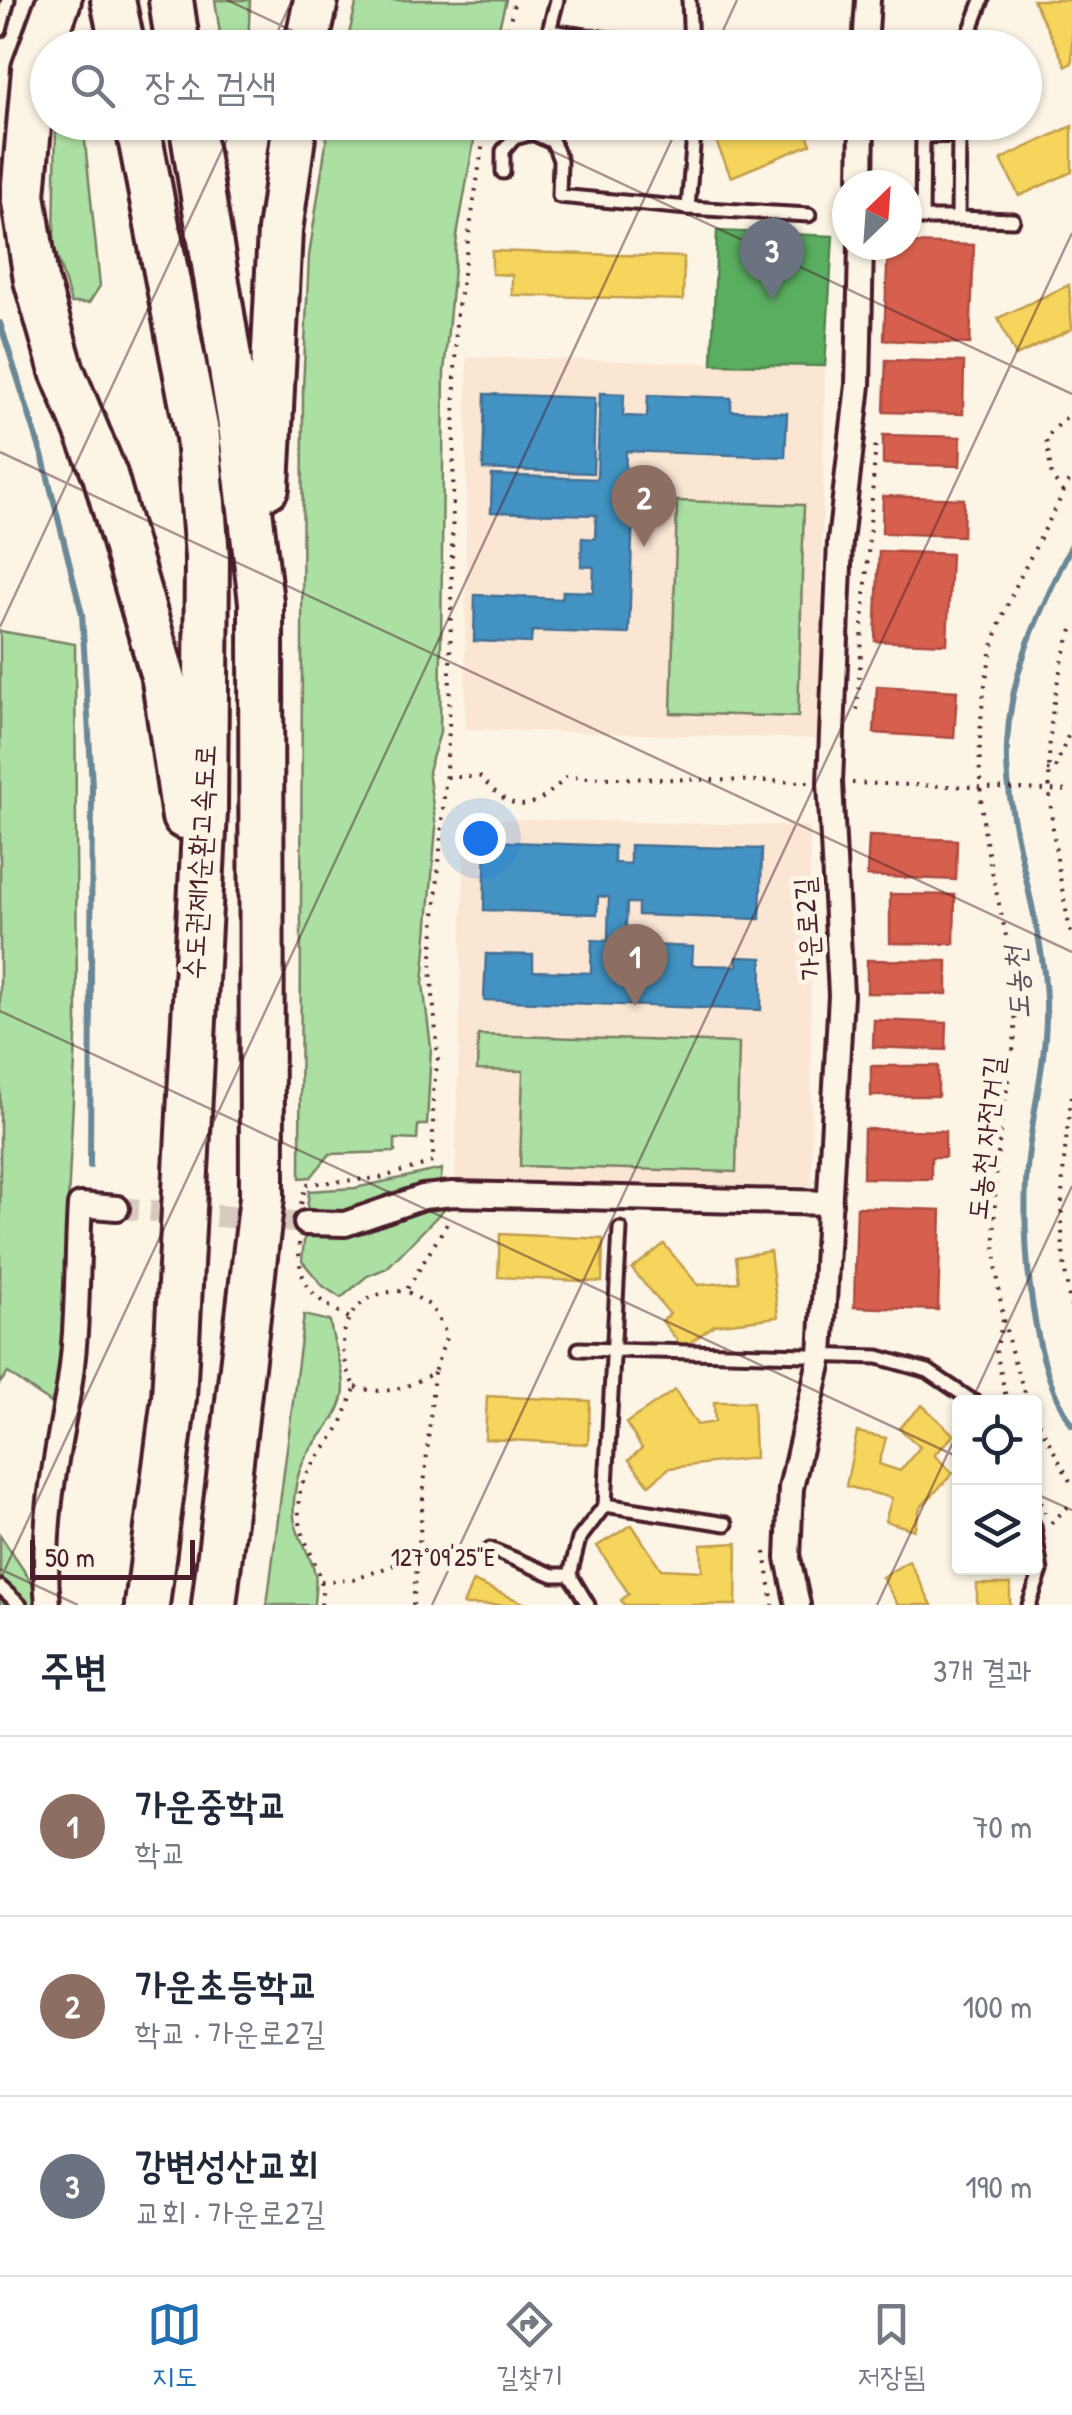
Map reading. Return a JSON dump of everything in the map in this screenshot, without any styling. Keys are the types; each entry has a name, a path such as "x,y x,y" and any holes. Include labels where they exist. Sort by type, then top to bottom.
{"highway":[{"path":"48,30 58,0"},
{"path":"114,0 120,30"},
{"path":"171,0 175,30"},
{"path":"310,30 316,0"},
{"path":"30,140 26,212 36,280 62,371 105,475 164,680 197,901"},
{"name":"수도권제1순환고속도로","path":"140,140 198,437 207,557 205,812 197,901 174,1398 147,1605"},
{"name":"수도권제1순환고속도로","path":"194,140 240,425 260,602 262,1197 214,1605"},
{"path":"260,602 280,231 293,140"}],"street":[{"path":"866,30 868,0"},
{"path":"862,140 862,170"},
{"name":"가운로2길","path":"798,1605 788,1558 791,1488 821,1356 842,995 830,782 840,542 858,386 860,260"},
{"path":"302,1226 345,1224 423,1197 453,1194 830,1204"},
{"path":"48,1605 46,1526 58,1462 56,1442 67,1399 80,1205 117,1208"}],"lane":[{"path":"0,30 8,0"},
{"path":"549,30 556,0"},
{"path":"688,0 690,30"},
{"path":"971,30 982,0"},
{"path":"503,172 504,151 512,140"},
{"path":"549,140 554,142 560,160 560,196 809,215"},
{"path":"688,208 694,140"},
{"path":"922,140 922,218 1013,220"},
{"path":"958,218 959,140"},
{"path":"588,1605 570,1575 579,1540 605,1506 620,1228"},
{"path":"579,1348 878,1357 928,1371 964,1395"},
{"path":"605,1506 726,1524"},
{"path":"490,1549 553,1575 570,1575"},
{"path":"1030,1604 1040,1575"},
{"path":"0,1587 20,1605"}],"path":[{"path":"508,30 515,0"},
{"path":"349,1318 308,1289 298,1273 306,1184 380,1178 433,1162 438,1058 430,1004 447,777 456,320 483,140"},
{"path":"1063,492 1052,477 1046,438 1072,411"},
{"name":"도농천 자전거길","path":"1026,1395 1011,1360 996,1259 995,1187 1012,1073 1014,975 983,821 980,753 989,671 1000,622 1072,474"},
{"path":"1072,630 1054,696 1046,770 1049,821 1072,940"},
{"path":"1046,770 1054,771 1072,726"},
{"path":"447,777 480,778 505,802 525,806 543,802 566,778 810,782"},
{"path":"846,782 1072,791"},
{"path":"1072,1096 1063,1151 1062,1200 1065,1282 1072,1311"},
{"path":"406,1291 448,1222"},
{"path":"321,1605 321,1581 300,1522 303,1482 308,1465 337,1432 356,1387 343,1352 349,1318 365,1300 384,1291 406,1291 431,1306 447,1335 434,1372 413,1605"},
{"path":"1003,1320 996,1351 1005,1395"},
{"path":"356,1387 375,1394 398,1390 434,1372"},
{"path":"1042,1429 1072,1486"},
{"path":"1036,1485 1053,1518 1072,1503"},
{"path":"321,1581 353,1580 418,1556"}],"shaded area":[{"path":"467,357 825,366 819,739 465,729"},
{"path":"465,818 810,826 812,1186 455,1187"}],"green space":[{"path":"215,0 250,0 249,30 219,30"},
{"path":"357,0 506,0 498,30 350,30"},
{"path":"56,140 85,140 100,286 89,303 71,303 54,245"},
{"path":"326,140 474,140 457,236 444,373 440,733 428,771 436,827 423,984 431,1047 427,1125 418,1125 417,1140 395,1139 395,1152 330,1154 311,1177 300,1178 303,390 309,256"},
{"path":"677,501 804,505 798,717 671,713"},
{"path":"0,631 75,644 77,1020 59,1384 51,1403 8,1373 0,1383"},
{"path":"478,1035 739,1043 736,1172 520,1166 523,1071 477,1070"},
{"path":"442,1169 440,1188 350,1212 318,1214 318,1234 363,1233 430,1205 449,1204 387,1268 367,1276 341,1298 323,1286 302,1261 309,1191 355,1188"},
{"path":"304,1315 330,1321 343,1379 343,1397 334,1418 305,1458 296,1485 295,1525 315,1574 314,1605 267,1605"},
{"path":"0,1535 47,1605 0,1605"}],"building: 주거":[{"path":"1033,0 1072,0 1072,63 1066,66"},
{"path":"1072,126 1072,172 1019,196 1001,159"},
{"path":"809,140 811,144 731,177 716,141"},
{"path":"492,251 684,257 683,300 512,295 512,275 492,274"},
{"path":"1069,285 1072,329 1016,356 998,318"},
{"path":"500,1234 603,1239 602,1282 498,1277"},
{"path":"664,1244 698,1285 739,1282 736,1257 770,1251 778,1317 714,1325 683,1348 662,1321 670,1314 632,1269"},
{"path":"675,1390 697,1425 715,1422 714,1402 753,1402 755,1458 669,1468 649,1485 629,1460 642,1448 626,1423"},
{"path":"487,1396 590,1401 588,1444 485,1439"},
{"path":"922,1405 952,1433 934,1455 952,1474 920,1508 914,1530 885,1521 892,1498 846,1486 857,1432 886,1438 879,1464 900,1471 920,1447 899,1428"},
{"path":"632,1525 661,1569 702,1571 701,1545 737,1543 736,1605 624,1605 621,1600 629,1594 597,1546"},
{"path":"909,1561 932,1605 898,1605 882,1577"},
{"path":"473,1581 528,1605 463,1605"},
{"path":"977,1584 1010,1584 1010,1605 977,1605"}],"building: 상업":[{"path":"922,243 974,245 970,344 884,340 887,260 922,260"},
{"path":"886,360 964,362 963,414 884,412"},
{"path":"883,435 961,437 960,466 883,464"},
{"path":"883,496 964,499 963,536 882,533"},
{"path":"879,551 951,554 947,644 875,641"},
{"path":"877,686 957,691 954,738 874,733"},
{"path":"869,836 957,840 956,880 867,876"},
{"path":"890,894 955,895 954,944 890,943"},
{"path":"867,960 947,961 947,994 867,993"},
{"path":"874,1020 947,1023 946,1050 873,1047"},
{"path":"871,1066 938,1066 938,1096 871,1096"},
{"path":"864,1129 945,1131 945,1157 931,1157 931,1179 863,1178"},
{"path":"857,1207 941,1210 938,1310 854,1307"}],"building: 학교":[{"path":"600,393 624,394 623,416 647,417 648,395 731,398 731,411 787,413 785,457 626,451 624,505 633,505 629,634 532,631 531,643 474,641 475,595 562,599 563,591 593,592 594,567 581,566 582,538 595,539 596,515 491,512 492,475 597,479"},
{"path":"485,394 595,398 593,473 483,469"},
{"path":"486,841 614,846 614,863 630,864 630,845 762,849 760,919 638,915 638,903 627,903 625,944 693,947 692,965 737,966 737,957 762,958 761,1010 484,1000 486,954 533,955 533,971 591,973 592,940 608,941 609,897 598,896 597,914 484,910"}],"building: 공공":[{"path":"717,231 832,236 825,366 712,364"}],"waterway":[{"path":"0,323 43,458 82,614 92,786 90,1166"},
{"name":"도농천","path":"1072,544 1020,665 1007,745 1012,808 1039,938 1046,1001 1026,1182 1029,1274 1039,1341 1058,1401 1072,1425"}],"tunnel":[{"path":"117,1208 306,1223"}],"place":[{"name":"강변성산교회","path":"772,300"},
{"name":"가운초등학교","path":"644,547"},
{"name":"가운중학교","path":"635,1006"}]}
